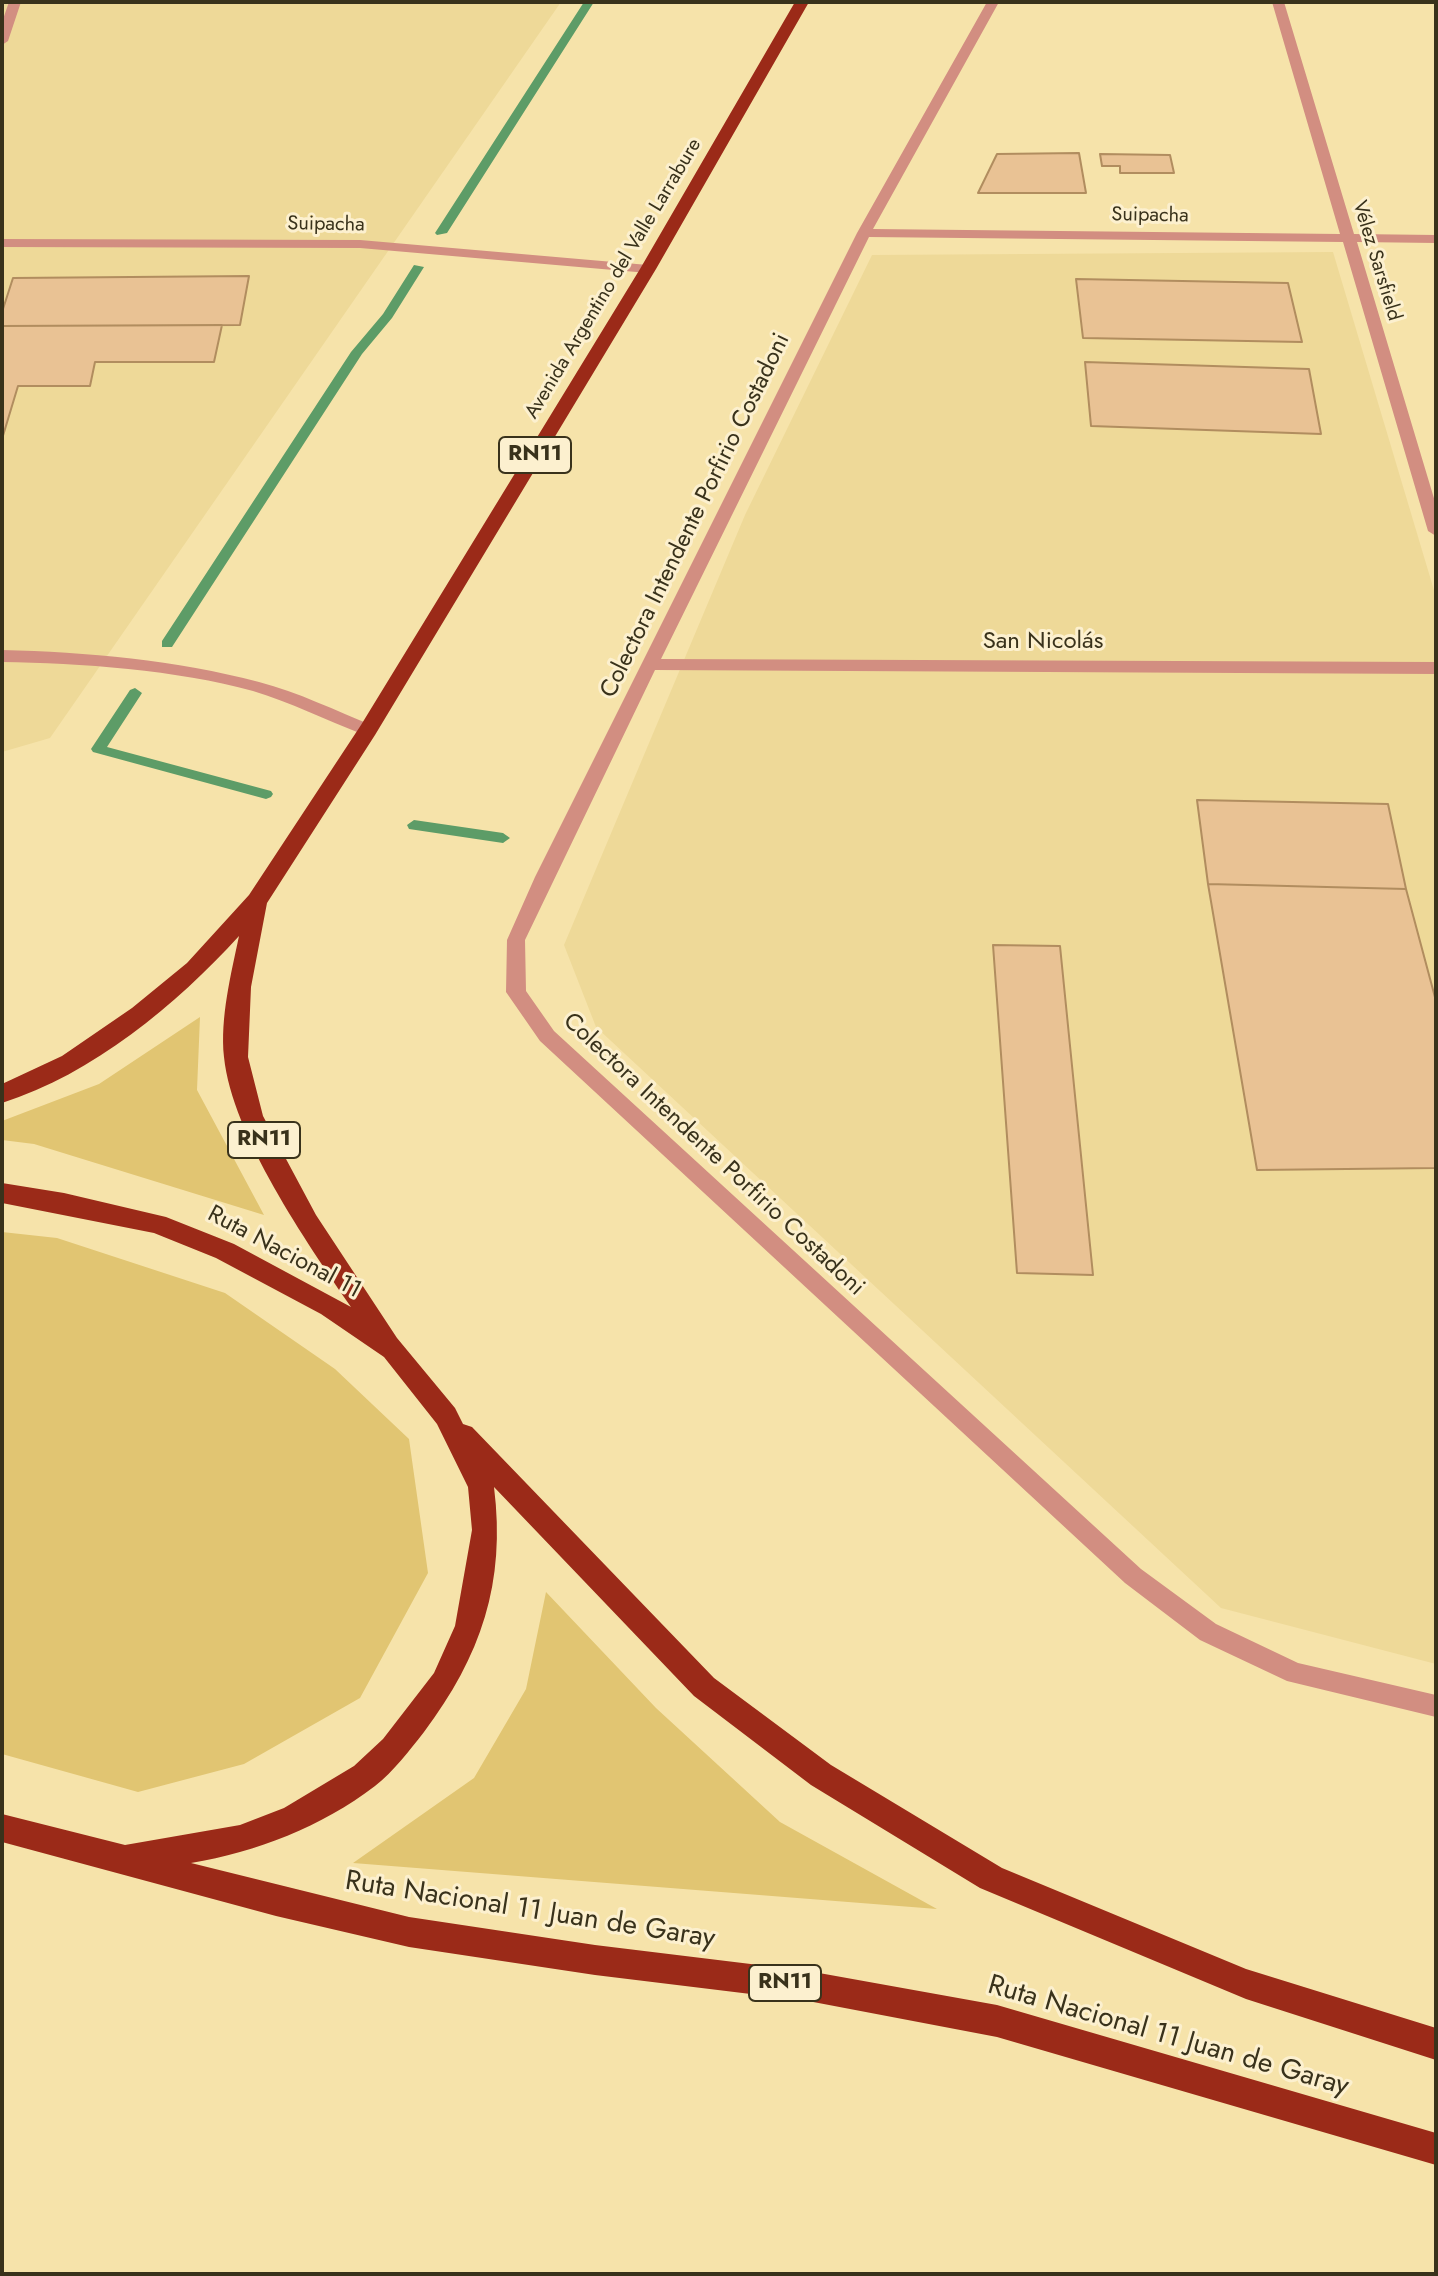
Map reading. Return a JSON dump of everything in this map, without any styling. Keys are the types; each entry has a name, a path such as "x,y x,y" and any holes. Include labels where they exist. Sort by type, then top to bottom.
{"highway":[{"name":"Avenida Argentino del Valle Larrabure","path":"257,901 368,730 648,269 802,2"},
{"name":"RN11","path":"2,1094 70,1062 140,1014 195,969 257,901"},
{"name":"Ruta Nacional 11","path":"2,1828 125,1860 240,1840 294,1819 364,1776 384,1758 444,1682 469,1626 481,1572 486,1530 481,1487 446,1416 393,1349 307,1222 251,1116 236,1057 240,987 257,901"},
{"name":"Ruta Nacional 11","path":"2,1193 157,1224 198,1240 225,1251 330,1307 393,1349"},
{"name":"RN11","path":"446,1416 607,1589 704,1687 821,1775 991,1878 1246,1984 1436,2044"},
{"name":"Ruta Nacional 11 Juan de Garay","path":"125,1860 276,1901 409,1932 595,1960 808,1986 997,2021 1436,2149"}],"street":[{"path":"2,41 15,2"},
{"name":"Colectora Intendente Porfirio Costadoni","path":"993,2 864,233 649,664 516,940 516,992 547,1036 1133,1576 1208,1632 1295,1673 1436,1706"},
{"name":"Vélez Sarsfield","path":"1278,2 1436,531"},
{"name":"Suipacha","path":"864,233 1436,239"},
{"name":"Suipacha","path":"2,243 360,244 648,269"},
{"path":"2,656 48,657 194,673 258,687 368,730"},
{"name":"San Nicolás","path":"649,664 1436,668"}],"shaded area":[{"path":"2,2 561,2 50,738 2,752"},
{"path":"1333,252 1436,597 1436,1664 1221,1608 596,1027 564,945 745,515 872,255"},
{"path":"200,1017 197,1090 264,1215 34,1144 2,1140 2,1121 99,1084"},
{"path":"2,1232 57,1238 225,1293 335,1369 409,1439 428,1573 360,1698 244,1764 138,1792 2,1754"},
{"path":"546,1592 656,1708 780,1822 937,1909 353,1863 474,1778 526,1689"}],"building":[{"path":"1079,153 1086,193 978,193 997,154"},
{"path":"1100,154 1170,155 1174,173 1120,173 1120,166 1102,166"},
{"path":"249,276 240,325 2,326 2,312 13,278"},
{"path":"1076,279 1288,283 1302,342 1083,338"},
{"path":"222,325 214,362 95,362 90,386 18,386 2,439 2,326"},
{"path":"1085,362 1309,369 1321,434 1091,426"},
{"path":"1197,800 1388,804 1406,889 1208,884"},
{"path":"1208,884 1406,889 1436,1001 1436,1168 1257,1170"},
{"path":"993,945 1060,946 1093,1275 1017,1273"}],"waterway":[{"path":"441,233 589,2"},
{"path":"167,644 357,352 388,316 418,267"},
{"path":"135,693 98,749 266,794"},
{"path":"414,825 503,838"}]}
